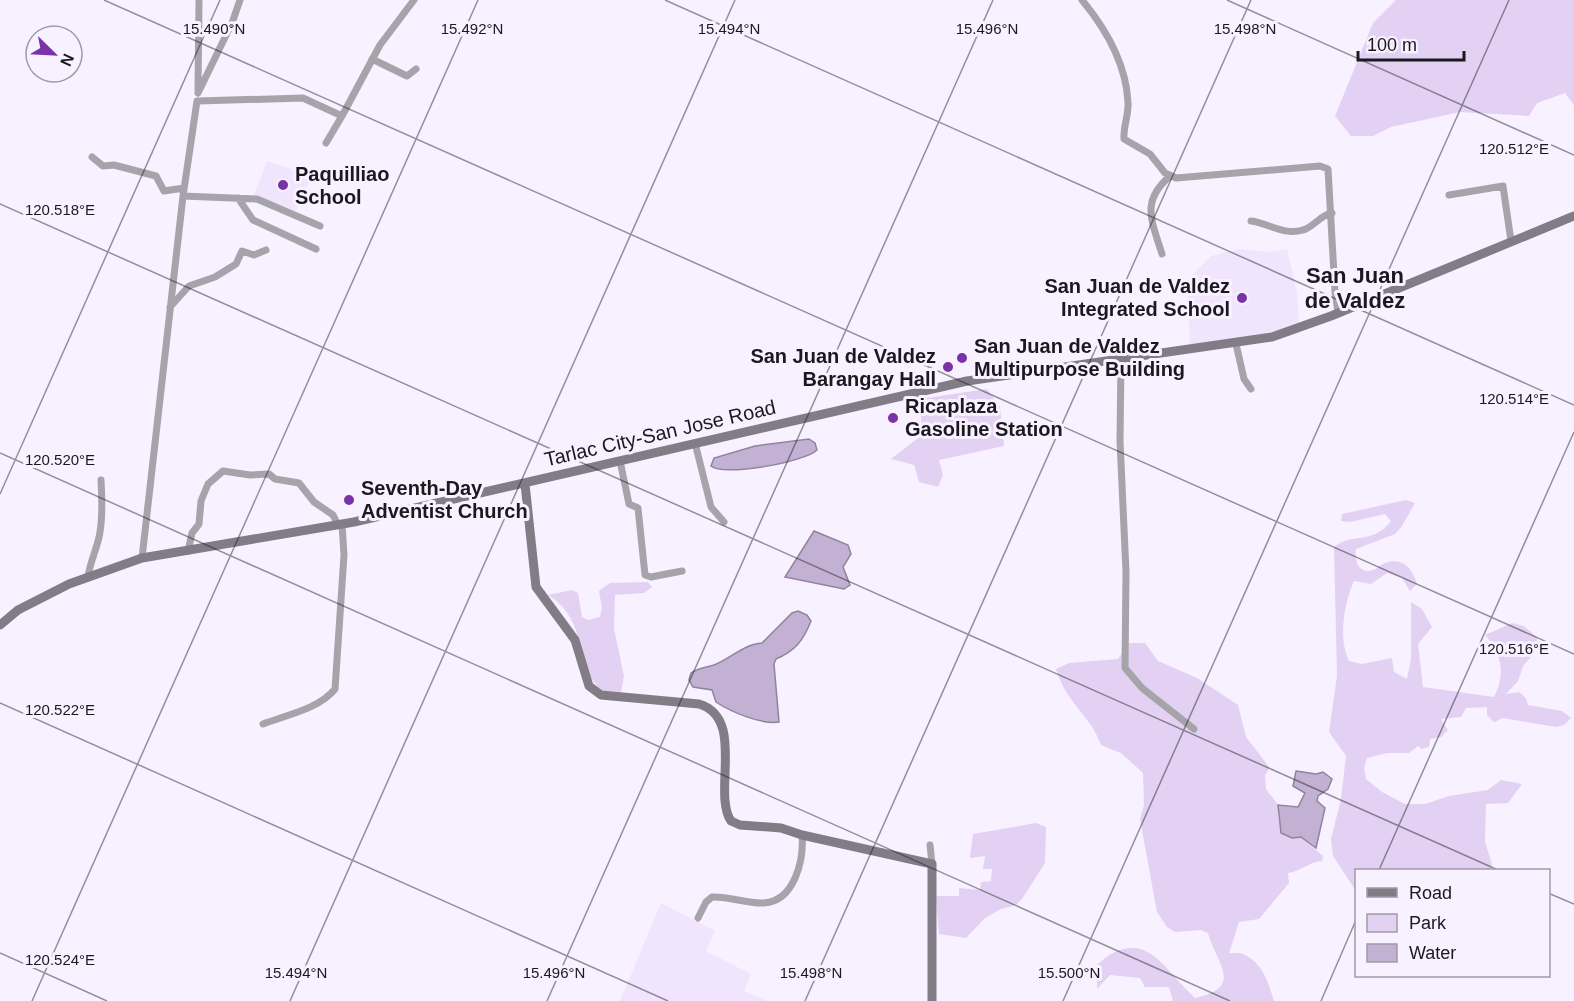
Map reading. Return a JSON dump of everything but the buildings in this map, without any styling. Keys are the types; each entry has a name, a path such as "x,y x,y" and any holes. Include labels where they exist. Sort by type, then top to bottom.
{"main road":[{"name":"Tarlac City-San Jose Road","path":"0,625 18,610 38,599 88,577 142,558 340,525 967,381 1272,337 1574,216"},
{"path":"525,484 536,587 575,640 591,690 601,695 652,698 708,708 719,723 726,752 725,804 729,818 736,824 774,826 802,836 932,864 932,1001"}],"street":[{"path":"142,558 183,192 198,93 199,0"},
{"path":"198,93 232,23 240,0"},
{"path":"327,143 372,59 414,0"},
{"path":"1082,0 1108,36 1121,69 1128,102 1124,139 1150,154 1170,176 1180,178 1227,176 1323,167 1329,172 1338,312"},
{"path":"372,59 406,76 416,69"},
{"path":"197,101 303,98 342,116"},
{"path":"93,156 104,165 156,176 164,190 257,199 320,226"},
{"path":"1162,254 1152,217 1151,201 1155,190 1170,176"},
{"path":"1449,195 1503,186 1511,242"},
{"path":"238,198 253,220 315,249"},
{"path":"1251,221 1278,230 1300,231 1311,226 1324,214 1332,213"},
{"path":"170,307 189,286 215,277 236,264 242,252 254,255 266,250"},
{"path":"1236,344 1244,379 1251,389"},
{"path":"1120,359 1120,441 1126,572 1125,669 1142,688 1194,729"},
{"path":"695,443 711,507 724,522"},
{"path":"620,461 629,504 638,507 645,575 651,578 682,571"},
{"path":"188,551 192,533 200,524 201,501 208,484 223,471 250,475 269,474 275,479 299,483 314,502 333,515 340,525 344,555 334,689 329,697 314,705 263,724"},
{"path":"88,577 100,534 101,480"},
{"path":"698,918 707,901 712,897 764,903 778,898 793,882 800,866 802,836"},
{"path":"930,844 932,864"}],"shaded area":[{"name":"Paquilliao School","path":"267,161 312,176 296,211 254,195"},
{"name":"San Juan de Valdez Integrated School","path":"1238,249 1271,252 1287,249 1297,293 1299,324 1269,333 1190,345 1187,281 1211,256"},
{"path":"661,903 715,931 706,951 751,974 744,991 767,1001 620,1001"}],"green space":[{"path":"1396,0 1574,0 1574,105 1565,93 1537,103 1529,116 1460,112 1391,127 1373,136 1351,136 1335,116 1373,23"},
{"path":"987,389 1000,407 1004,446 939,460 943,475 938,487 919,482 914,465 891,459 922,435 920,399"},
{"path":"1406,500 1415,503 1395,534 1356,549 1358,566 1364,570 1374,569 1385,563 1402,563 1412,573 1417,584 1410,591 1402,578 1387,573 1371,584 1354,581 1347,600 1343,632 1349,661 1362,664 1392,658 1394,672 1407,679 1411,659 1411,602 1422,609 1432,627 1418,644 1423,687 1494,697 1500,680 1500,665 1495,649 1485,635 1512,623 1524,626 1537,637 1537,650 1523,666 1518,681 1506,694 1519,692 1526,698 1528,705 1562,711 1571,718 1564,725 1556,727 1503,718 1494,722 1487,715 1487,707 1466,708 1461,717 1441,719 1448,730 1441,737 1430,739 1429,747 1422,749 1418,746 1409,753 1387,753 1367,758 1364,768 1366,779 1382,792 1405,804 1425,804 1449,796 1488,790 1501,780 1522,784 1508,803 1486,804 1485,842 1492,864 1490,869 1355,869 1355,889 1333,856 1331,839 1341,799 1346,756 1329,732 1337,676 1334,547 1348,540 1377,533 1391,521 1385,514 1350,522 1341,521 1342,514"},
{"path":"648,582 652,587 644,593 615,595 614,629 624,676 621,692 603,691 588,671 570,618 561,605 548,595 572,590 578,593 582,617 588,620 600,617 602,608 599,591 610,583"},
{"path":"1129,643 1145,643 1158,661 1197,678 1238,705 1246,737 1270,768 1265,775 1266,789 1278,805 1278,818 1292,838 1301,837 1323,856 1322,861 1288,873 1289,883 1259,919 1239,922 1229,953 1243,954 1255,962 1264,974 1274,1001 1173,1001 1169,987 1145,987 1140,978 1110,975 1097,989 1097,965 1113,953 1128,948 1140,949 1152,955 1195,998 1219,988 1224,974 1208,933 1201,930 1175,932 1167,927 1157,912 1140,819 1144,805 1143,773 1121,753 1101,745 1091,725 1066,692 1056,669 1069,663 1118,659"},
{"path":"1036,823 1046,827 1045,863 1022,899 1016,905 1001,909 985,918 966,938 939,934 936,896 959,896 959,888 980,890 981,882 991,881 992,869 983,869 985,856 970,858 973,834"}],"water":[{"path":"809,439 815,443 817,450 797,459 747,469 719,469 711,466 714,458 755,446"},
{"path":"814,531 848,545 851,554 843,567 850,585 844,589 785,577"},
{"path":"798,611 807,615 811,621 808,628 798,644 776,659 774,664 779,722 764,722 738,714 716,702 712,690 693,687 689,680 691,673 714,665 749,646 762,643 792,613"},
{"path":"1296,771 1316,774 1323,772 1332,779 1328,789 1318,796 1317,801 1325,808 1316,848 1301,837 1292,838 1281,833 1278,805 1298,807 1305,793 1293,786"}],"place":[{"name":"Paquilliao School","path":"283,185"},
{"name":"San Juan de Valdez Integrated School","path":"1242,298"},
{"name":"San Juan de Valdez Multipurpose Building","path":"962,358"},
{"name":"San Juan de Valdez Barangay Hall","path":"948,367"},
{"name":"Ricaplaza Gasoline Station","path":"893,418"},
{"name":"Seventh-Day Adventist Church","path":"349,500"}],"district":[{"name":"San Juan de Valdez","path":"1355,288"}]}
